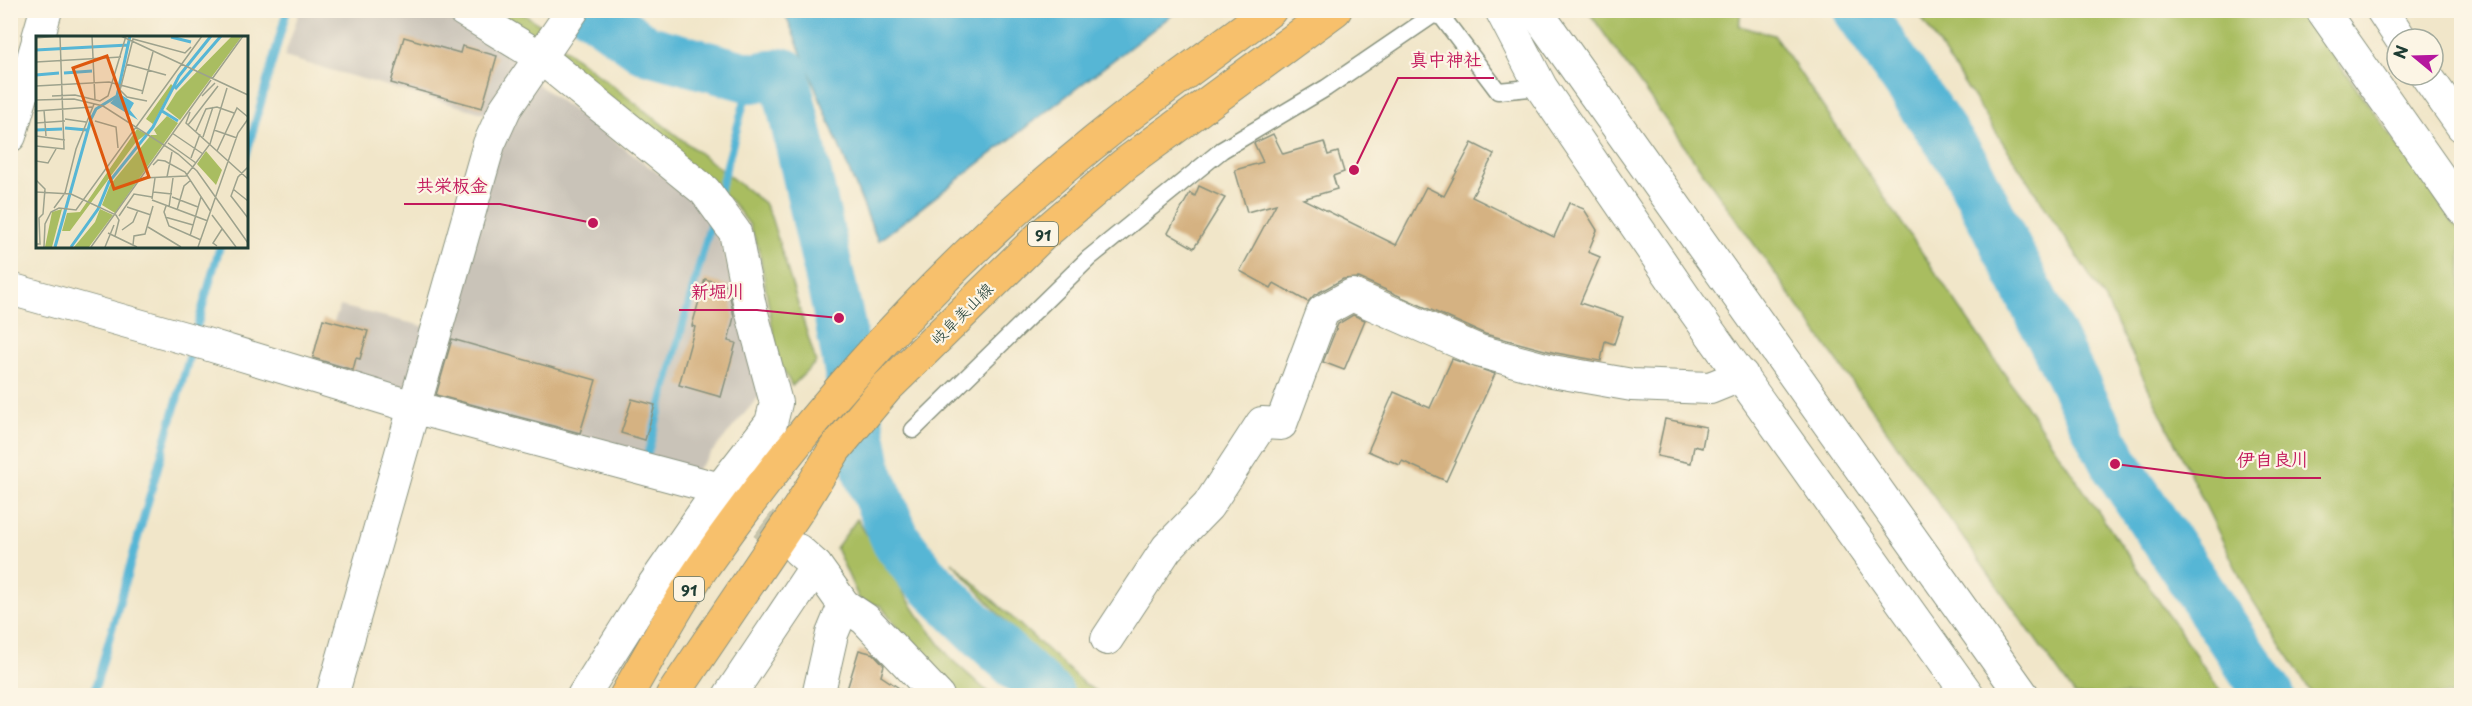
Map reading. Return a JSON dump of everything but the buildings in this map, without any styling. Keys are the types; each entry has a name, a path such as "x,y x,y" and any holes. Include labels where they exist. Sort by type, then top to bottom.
{"main road":[{"name":"91","path":"626,696 701,570 816,417 889,334 942,279 1028,200 1120,122 1270,10"},
{"name":"岐阜美山線","path":"672,696 799,508 835,449 886,388 1041,236 1125,164 1335,10"}],"street":[{"path":"39,36 46,10"},
{"path":"463,10 543,53 705,191 735,232 750,306 776,403 771,423 652,587 583,696"},
{"path":"332,696 489,144 505,109 573,10"},
{"path":"1501,10 1541,87 1686,299 1969,696"},
{"path":"1535,10 2023,696"},
{"path":"2322,10 2462,209"},
{"path":"2382,10 2393,27"},
{"path":"10,136 36,46"},
{"path":"2436,87 2458,112"},
{"path":"10,289 206,344 413,407 722,491"},
{"path":"1107,639 1167,548 1209,506 1262,423 1281,424 1323,311 1352,295 1479,351 1552,371 1632,385 1710,388 1742,375"},
{"path":"729,696 807,558 844,605 865,619 938,696"},
{"path":"818,696 832,634 844,605"}],"lane":[{"path":"913,430 1089,258 1222,150 1326,88 1433,15 1442,17 1498,92 1541,87"}],"shaded area":[{"path":"300,10 447,11 512,53 540,86 697,202 722,245 762,393 695,472 315,370 340,306 427,327 498,140 515,122 284,57"}],"green space":[{"path":"491,11 519,11 546,29 540,37 526,34"},
{"path":"1588,11 1741,11 1739,26 1774,35 2223,695 2075,695"},
{"path":"1917,11 2301,11 2461,233 2461,695 2313,695 2248,593 2105,299"},
{"path":"561,46 764,203 771,217 816,362 792,386 778,360 759,250 749,224 732,202 556,57"},
{"path":"857,519 918,615 951,659 991,695 956,695 930,673 881,606 860,601 836,548"},
{"path":"952,562 1083,683 1102,695 1081,695 1059,681"}],"water":[{"path":"784,11 1177,11 878,241"}],"waterway":[{"path":"248,149 287,10"},
{"path":"590,10 645,49 751,78 784,73 839,318 868,473 896,540 922,575 1050,696"},
{"path":"1858,10 1965,165 2115,464 2270,696"},
{"path":"718,197 751,78"},
{"path":"645,463 713,215"},
{"path":"195,334 219,248"},
{"path":"93,696 192,347"}],"tunnel":[{"path":"725,494 798,550"}],"place":[{"name":"真中神社","path":"1354,170"},
{"name":"共栄板金","path":"593,223"},
{"name":"新堀川","path":"839,318"},
{"name":"伊自良川","path":"2115,464"}]}
